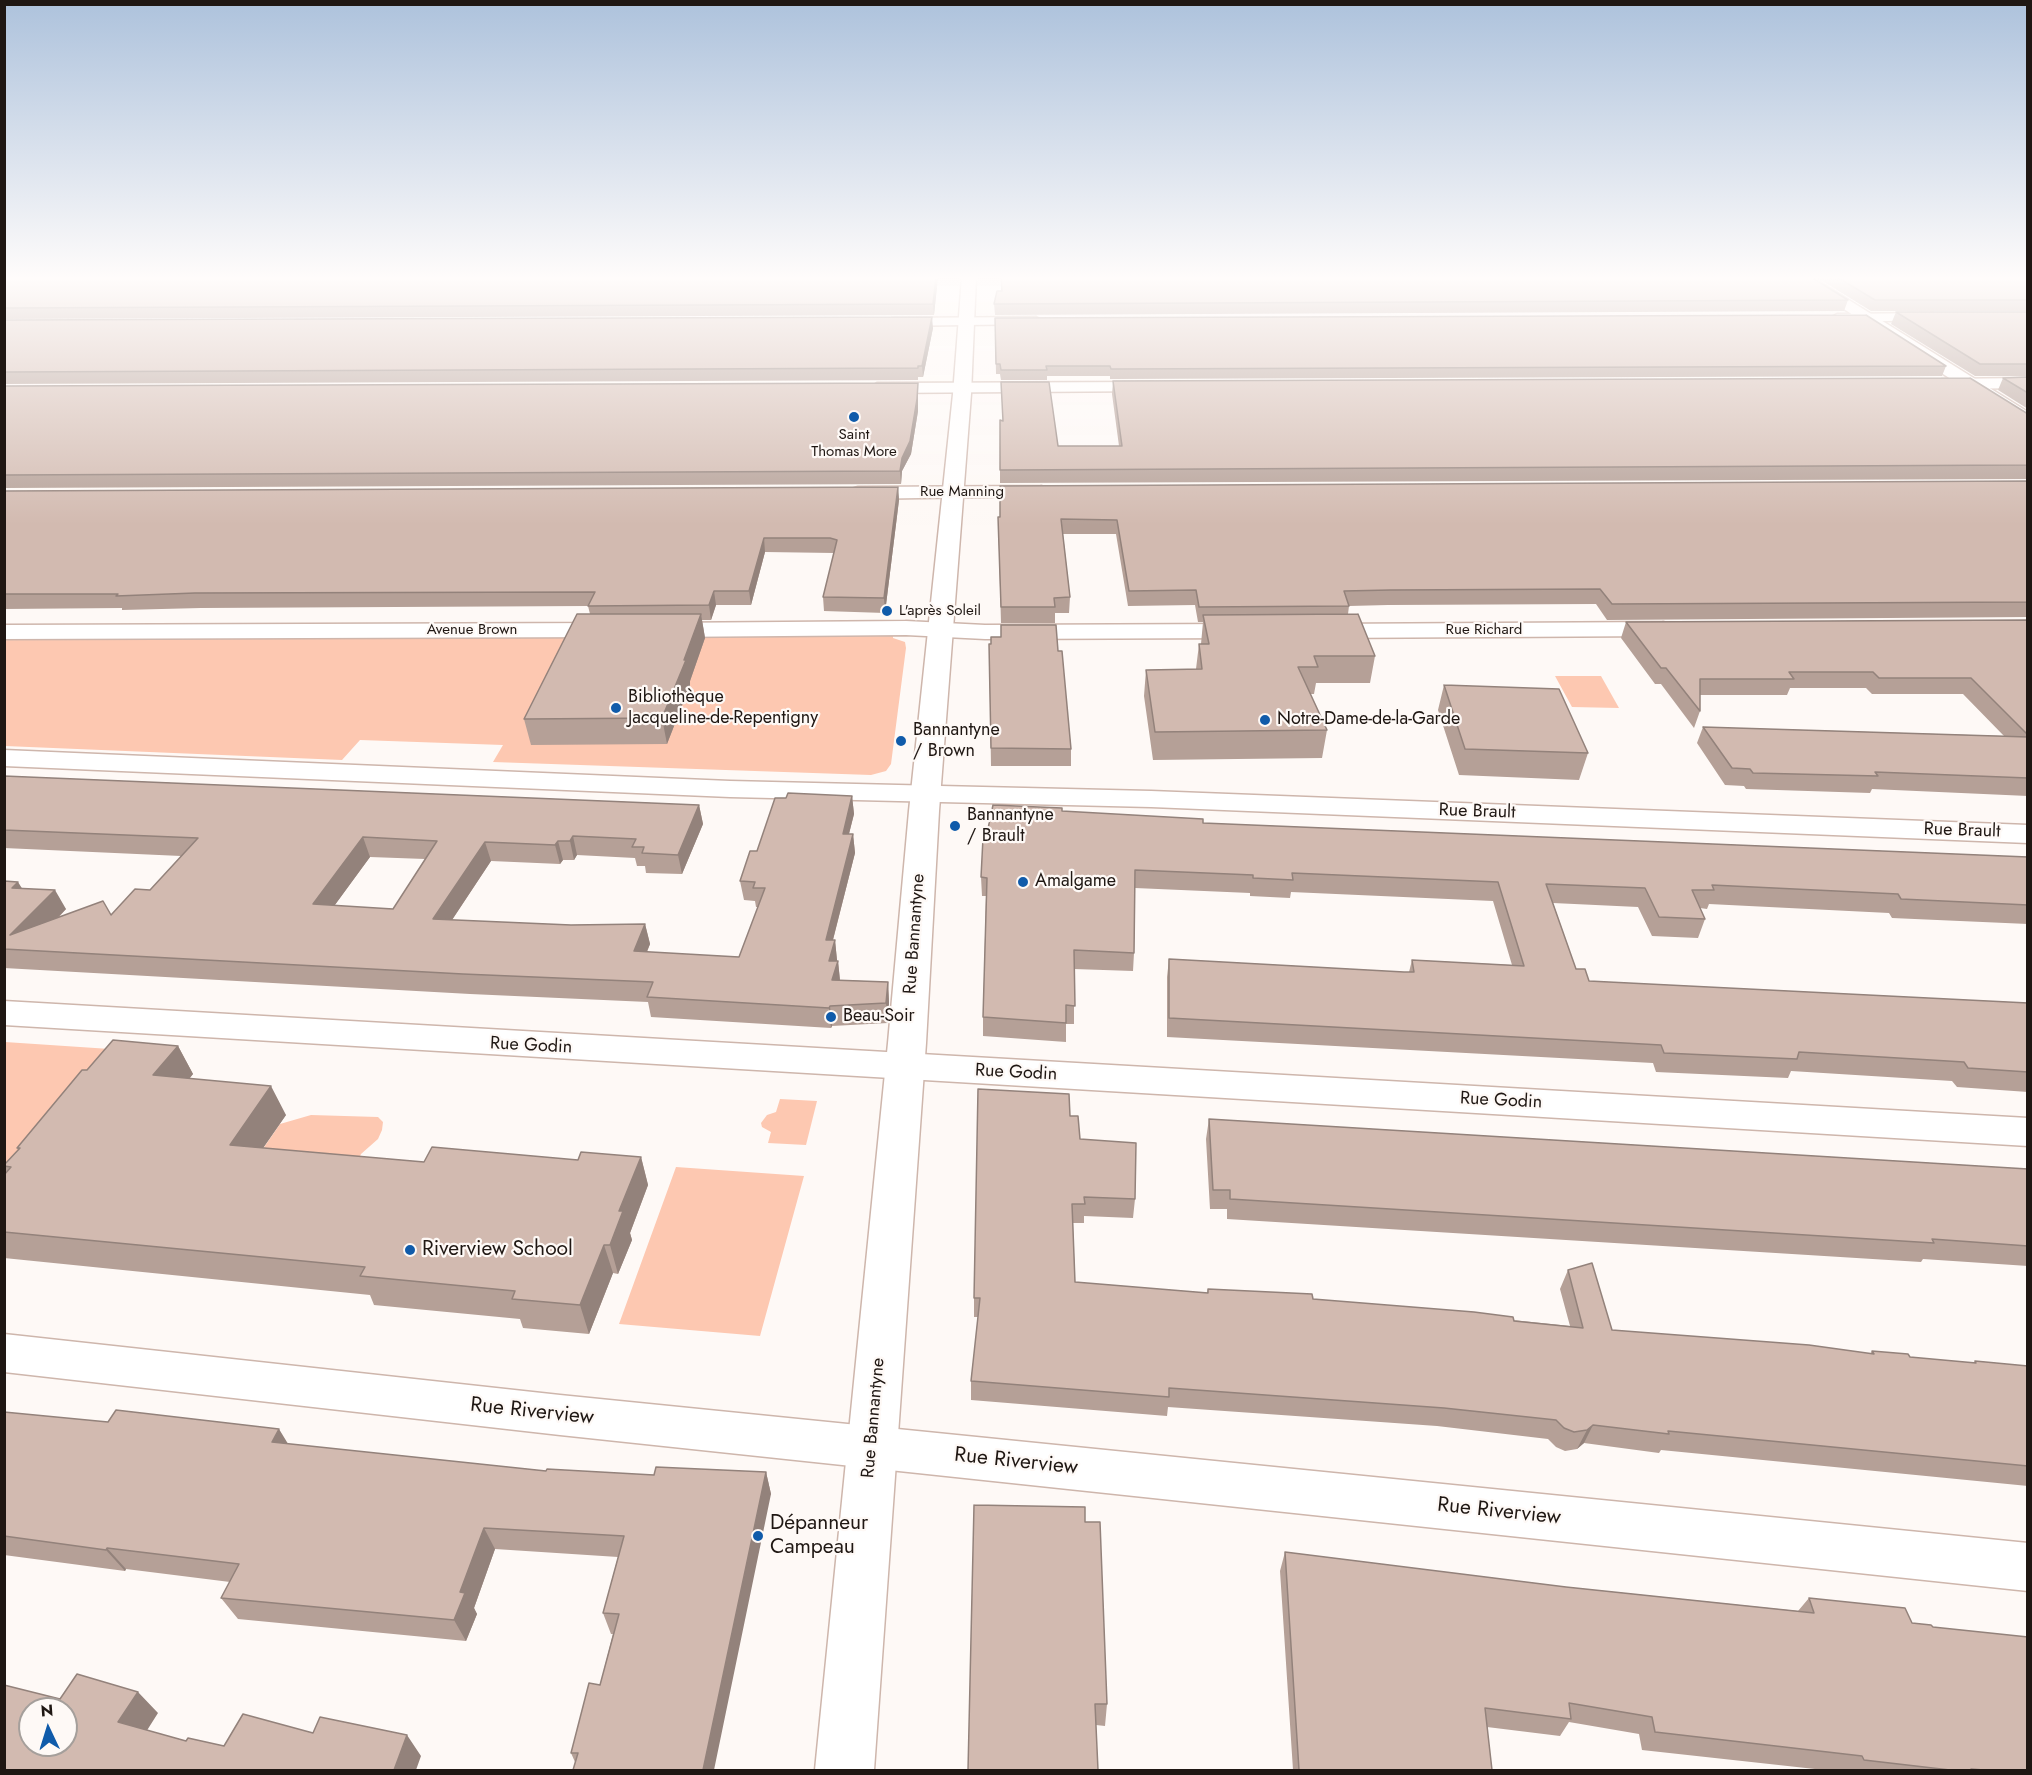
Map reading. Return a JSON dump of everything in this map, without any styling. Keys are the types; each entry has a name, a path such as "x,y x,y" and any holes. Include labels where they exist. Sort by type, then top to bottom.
{"street":[{"name":"Rue Bannantyne","path":"844,1770 964,360"},
{"path":"1931,360 2028,421"},
{"path":"1921,384 2028,383"},
{"path":"864,388 1167,387"},
{"name":"Rue Manning","path":"840,493 1060,492"},
{"name":"Avenue Brown","path":"4,632 895,628 940,630"},
{"name":"Rue Richard","path":"1306,631 1685,629"},
{"path":"940,630 985,632 1270,631"},
{"path":"4,758 741,789 926,794"},
{"name":"Rue Brault","path":"926,794 1151,799 2028,834"},
{"name":"Rue Godin","path":"4,1013 2028,1132"},
{"name":"Rue Riverview","path":"4,1353 872,1447 2028,1567"}],"shaded area":[{"path":"893,635 893,638 905,642 906,648 891,764 886,771 871,775 493,762 503,745 360,740 342,760 5,746 5,640"},
{"path":"1555,676 1601,676 1619,708 1572,707"},
{"path":"5,1042 125,1050 5,1191"},
{"path":"780,1099 817,1101 806,1145 768,1143 771,1132 762,1127 761,1123 767,1115 776,1112"},
{"path":"311,1115 378,1117 383,1122 382,1130 378,1139 361,1154 357,1163 249,1169 280,1124"},
{"path":"676,1167 804,1176 760,1336 619,1324"}],"building":[{"path":"4,360 923,360 922,366 918,368 4,372"},
{"path":"996,360 1936,360 1946,366 1111,369 1110,366 1046,366 1047,370 1001,370 1000,364 996,364"},
{"path":"1973,360 2028,360 2028,364 1980,364"},
{"path":"2028,377 2028,393 2003,378"},
{"path":"1970,378 2028,414 2028,465 1000,470 1000,420 1003,421 1001,382 1049,382 1058,446 1122,446 1113,381"},
{"path":"918,383 910,441 902,458 900,471 4,475 4,386"},
{"path":"2028,481 2028,602 1612,604 1600,589 1390,590 1344,591 1349,606 1199,607 1196,590 1129,591 1117,520 1061,519 1070,597 1054,598 1055,607 1001,607 998,517 1000,517 1000,486"},
{"path":"898,487 884,598 823,597 837,540 830,538 764,538 749,591 714,591 709,605 588,606 595,592 195,593 116,596 118,594 4,594 4,491"},
{"path":"577,614 701,614 684,660 686,660 662,718 524,719"},
{"path":"1358,614 1375,656 1314,656 1318,667 1298,667 1327,730 1155,732 1146,670 1202,669 1199,644 1209,644 1203,615"},
{"path":"2028,620 2028,735 1971,678 1879,678 1873,672 1789,672 1794,679 1700,679 1700,711 1666,668 1661,668 1626,622"},
{"path":"1001,625 1056,625 1058,651 1062,651 1071,749 991,748 989,644 991,644 991,637 1001,637"},
{"path":"1444,685 1559,689 1588,753 1465,749"},
{"path":"1703,727 2028,737 2028,778 1875,772 1878,776 1753,773 1750,769 1732,768"},
{"path":"4,776 699,805 678,855 642,853 644,847 632,847 636,839 573,836 570,841 558,841 555,845 485,842 433,919 571,925 645,924 634,951 739,957 765,888 753,888 755,882 740,881 750,851 757,851 775,798 786,798 788,793 852,796 843,834 853,834 826,940 835,940 829,961 838,961 832,980 888,982 886,1003 830,1006 829,1008 647,997 653,982 4,949 4,881 18,882 12,888 55,890 10,935 103,901 111,915 135,889 150,890 198,838 4,830","holes":["363,837 437,841 393,909 313,904"]},
{"path":"993,805 1203,819 1203,823 2028,857 2028,905 1901,899 1898,894 1712,885 1714,890 1692,890 1705,919 1659,917 1645,888 1546,884 1576,969 1585,969 1589,981 2028,1003 2028,1072 1968,1068 1964,1062 1799,1052 1797,1059 1664,1053 1661,1045 1169,1018 1169,959 1404,972 1414,972 1412,960 1524,966 1498,882 1292,873 1293,880 1253,878 1253,875 1135,870 1134,953 1074,950 1075,1006 1066,1005 1066,1023 983,1017 987,878 981,877 983,838 986,838"},
{"path":"113,1040 178,1046 153,1075 271,1086 230,1145 424,1162 432,1147 578,1160 581,1152 641,1157 619,1211 623,1211 610,1245 604,1245 580,1305 512,1299 515,1291 360,1276 365,1267 4,1232 4,1175 11,1167 4,1165 82,1070 87,1070"},
{"path":"978,1089 1069,1094 1070,1116 1078,1116 1080,1139 1136,1143 1135,1199 1084,1197 1085,1204 1072,1204 1075,1282 1208,1293 1208,1289 1312,1294 1313,1299 1474,1312 1513,1317 1514,1321 1583,1328 1568,1270 1592,1263 1612,1330 1809,1345 1874,1354 1872,1351 1908,1354 1910,1357 2028,1366 2028,1466 1668,1431 1669,1434 1593,1425 1587,1430 1574,1432 1564,1428 1556,1420 1444,1408 1169,1388 1169,1397 971,1381 980,1298 974,1298"},
{"path":"1209,1119 2028,1169 2028,1246 1932,1239 1934,1243 1230,1199 1230,1190 1213,1190"},
{"path":"116,1410 279,1429 272,1442 546,1471 547,1469 654,1475 656,1467 766,1472 703,1770 573,1770 578,1753 571,1753 589,1683 600,1685 619,1614 603,1613 624,1536 484,1528 460,1592 465,1593 454,1620 221,1598 239,1564 107,1548 106,1550 4,1536 4,1412 108,1422"},
{"path":"974,1505 1085,1507 1085,1522 1100,1522 1107,1704 1095,1704 1098,1770 968,1770"},
{"path":"1285,1552 1566,1587 1814,1613 1809,1598 1905,1608 1912,1623 2028,1637 2028,1770 1950,1770 1864,1760 1862,1756 1655,1732 1652,1717 1569,1703 1571,1719 1485,1708 1492,1770 1299,1770"},
{"path":"77,1674 138,1692 118,1722 186,1741 188,1738 224,1746 243,1714 313,1733 320,1717 407,1735 394,1770 4,1770 4,1685 52,1697 18,1697 18,1757 78,1757 78,1697 61,1697"}],"place":[{"name":"Saint Thomas More","path":"854,417"},
{"name":"L'après Soleil","path":"887,611"},
{"name":"Bibliothèque Jacqueline-de-Repentigny","path":"616,708"},
{"name":"Notre-Dame-de-la-Garde","path":"1265,720"},
{"name":"Bannantyne / Brown","path":"901,741"},
{"name":"Bannantyne / Brault","path":"955,826"},
{"name":"Amalgame","path":"1023,882"},
{"name":"Beau-Soir","path":"831,1017"},
{"name":"Riverview School","path":"410,1250"},
{"name":"Dépanneur Campeau","path":"758,1536"}]}
